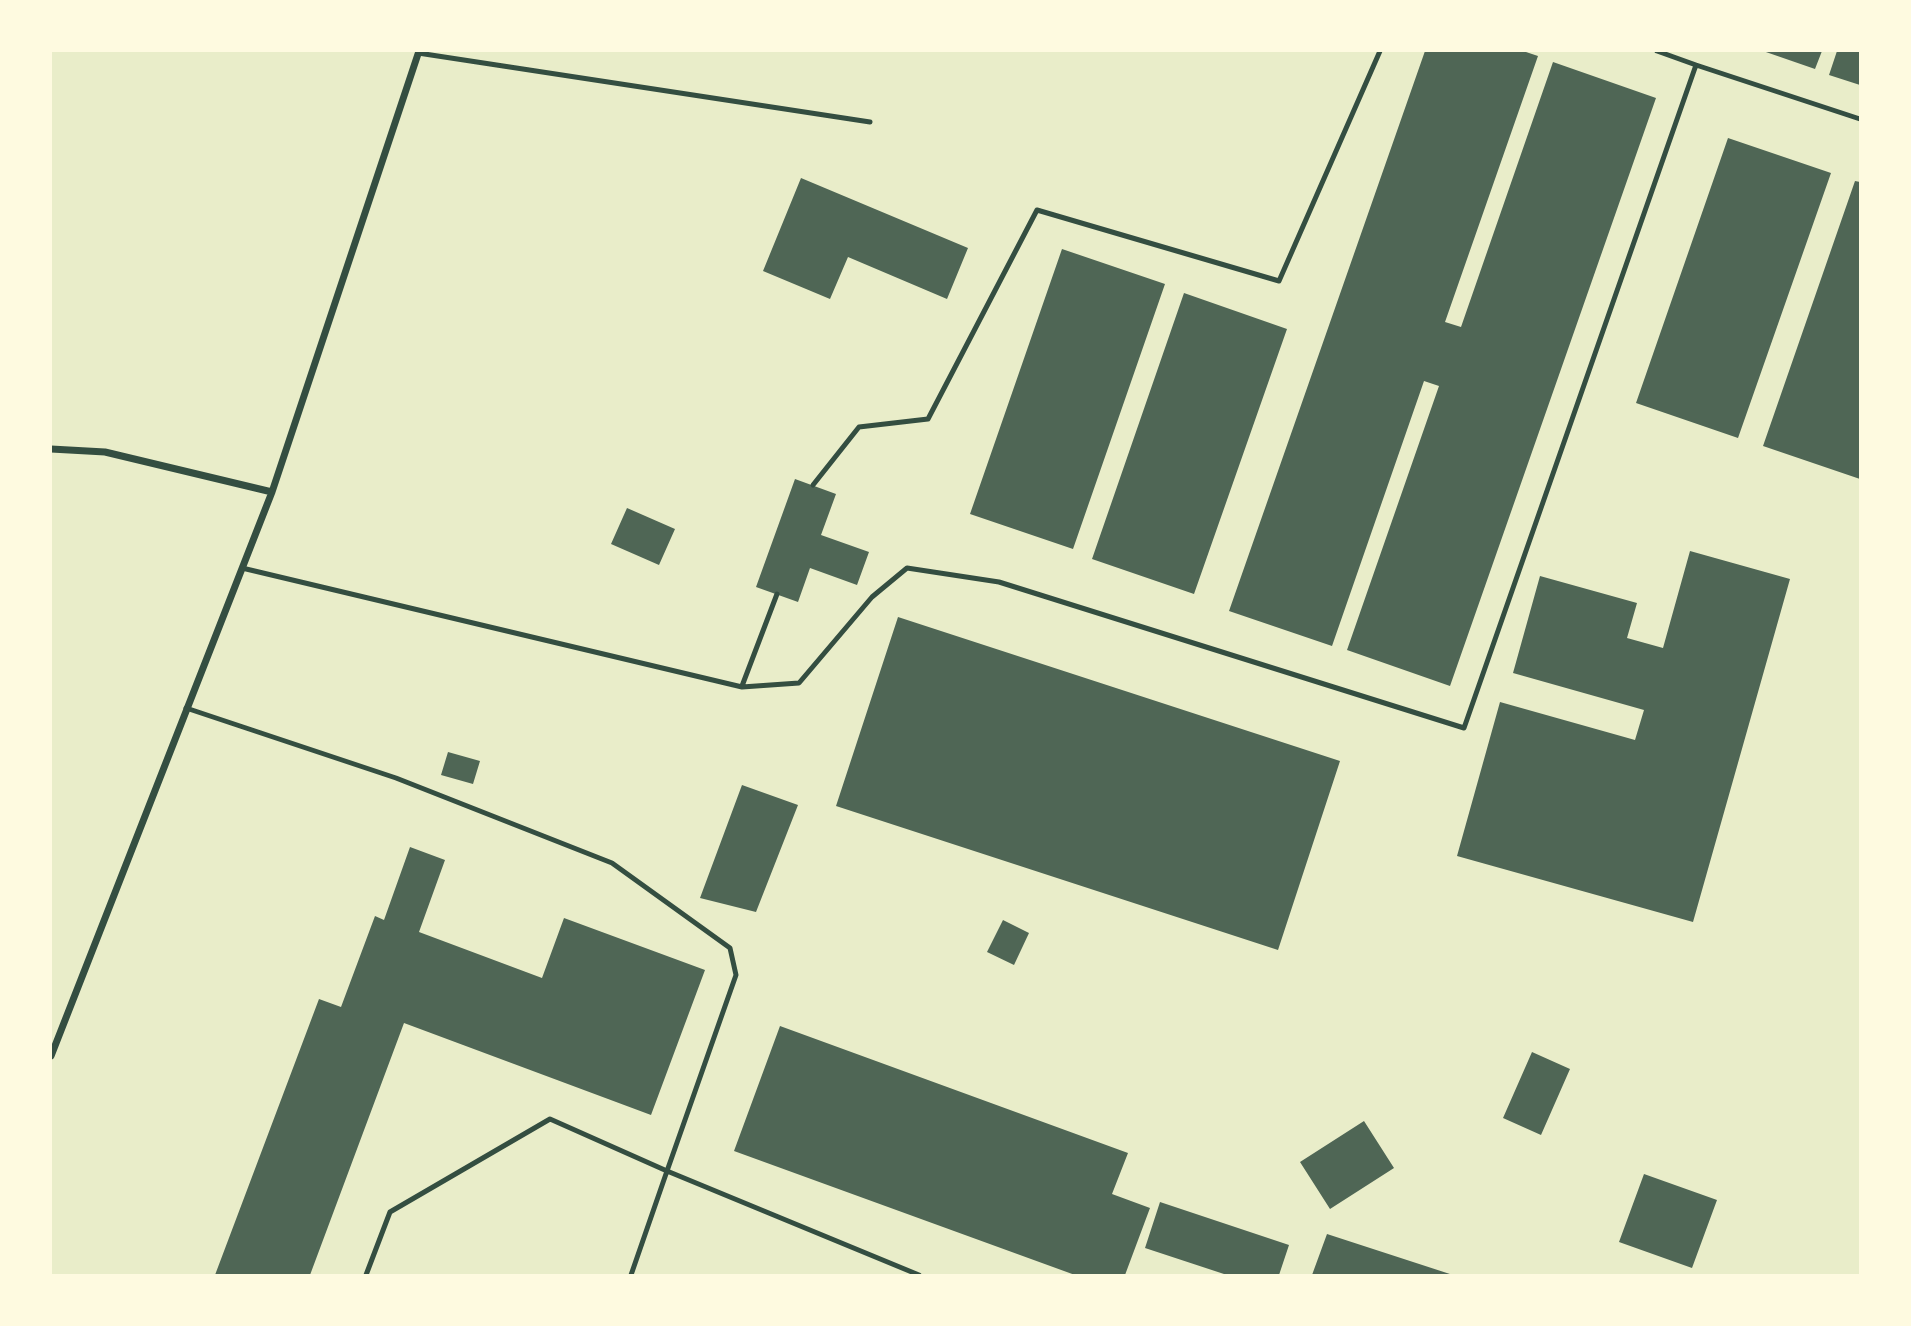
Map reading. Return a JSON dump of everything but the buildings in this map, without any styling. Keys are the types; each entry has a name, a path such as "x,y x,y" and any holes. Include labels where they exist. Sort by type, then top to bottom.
{"street":[{"path":"51,1056 272,492 418,52"},
{"path":"51,449 105,452 272,492"}],"lane":[{"path":"813,485 859,427 928,419 1037,210 1279,281 1380,51"},
{"path":"1657,51 1860,119"},
{"path":"418,52 870,122"},
{"path":"242,568 742,687 799,683 872,597 908,568 999,582 1464,728 1696,65"},
{"path":"742,687 777,594"},
{"path":"186,708 396,778 612,863 730,948 736,975 631,1275"},
{"path":"366,1275 390,1212 550,1119 667,1171 919,1275"}]}
